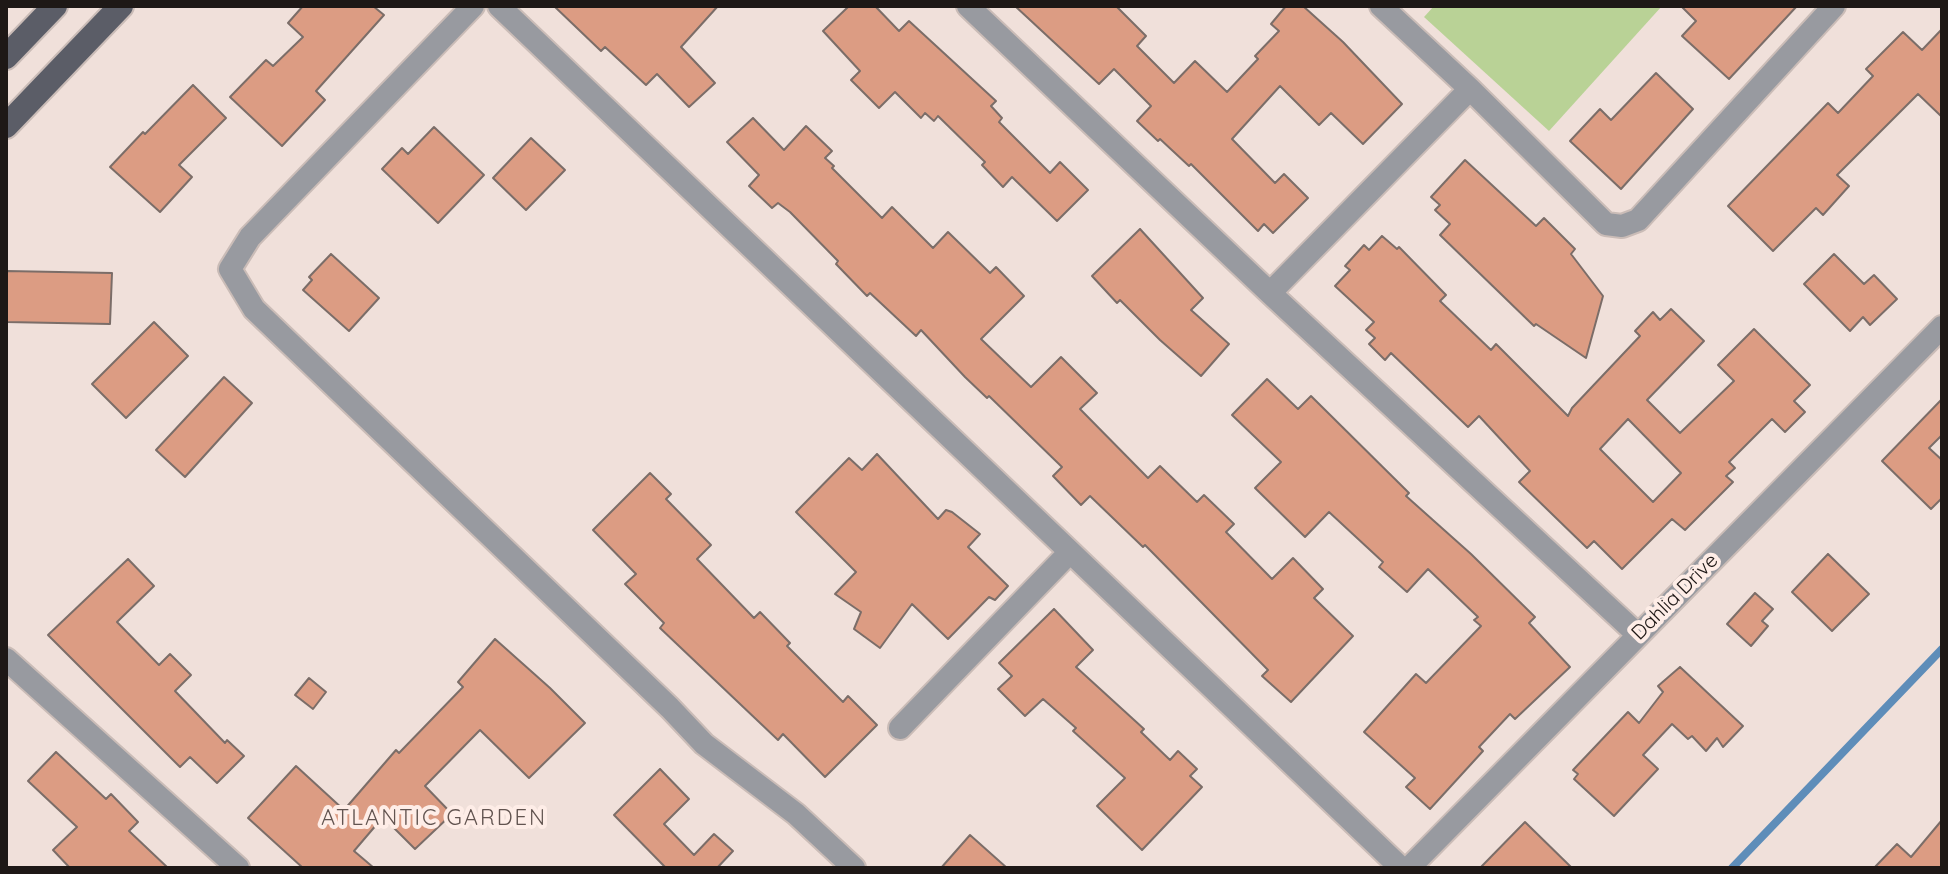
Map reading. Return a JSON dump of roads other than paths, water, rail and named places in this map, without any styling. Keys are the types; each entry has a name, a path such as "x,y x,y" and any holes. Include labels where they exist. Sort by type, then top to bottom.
{"main road":[{"path":"6,57 55,6"},
{"path":"6,126 121,6"}],"street":[{"path":"473,6 250,237 230,269 254,309 571,612 704,744 796,814 854,868"},
{"path":"499,6 1401,868"},
{"path":"968,6 1270,293 1637,634"},
{"path":"1381,6 1606,224 1622,226 1638,220 1834,6"},
{"path":"1270,293 1470,89"},
{"name":"Dahlia Drive","path":"1409,868 1942,327"},
{"path":"900,728 1070,552"},
{"path":"6,659 238,868"}],"waterway":[{"path":"1732,868 1942,649"}],"district":[{"name":"ATLANTIC GARDEN","path":"434,818"}]}
